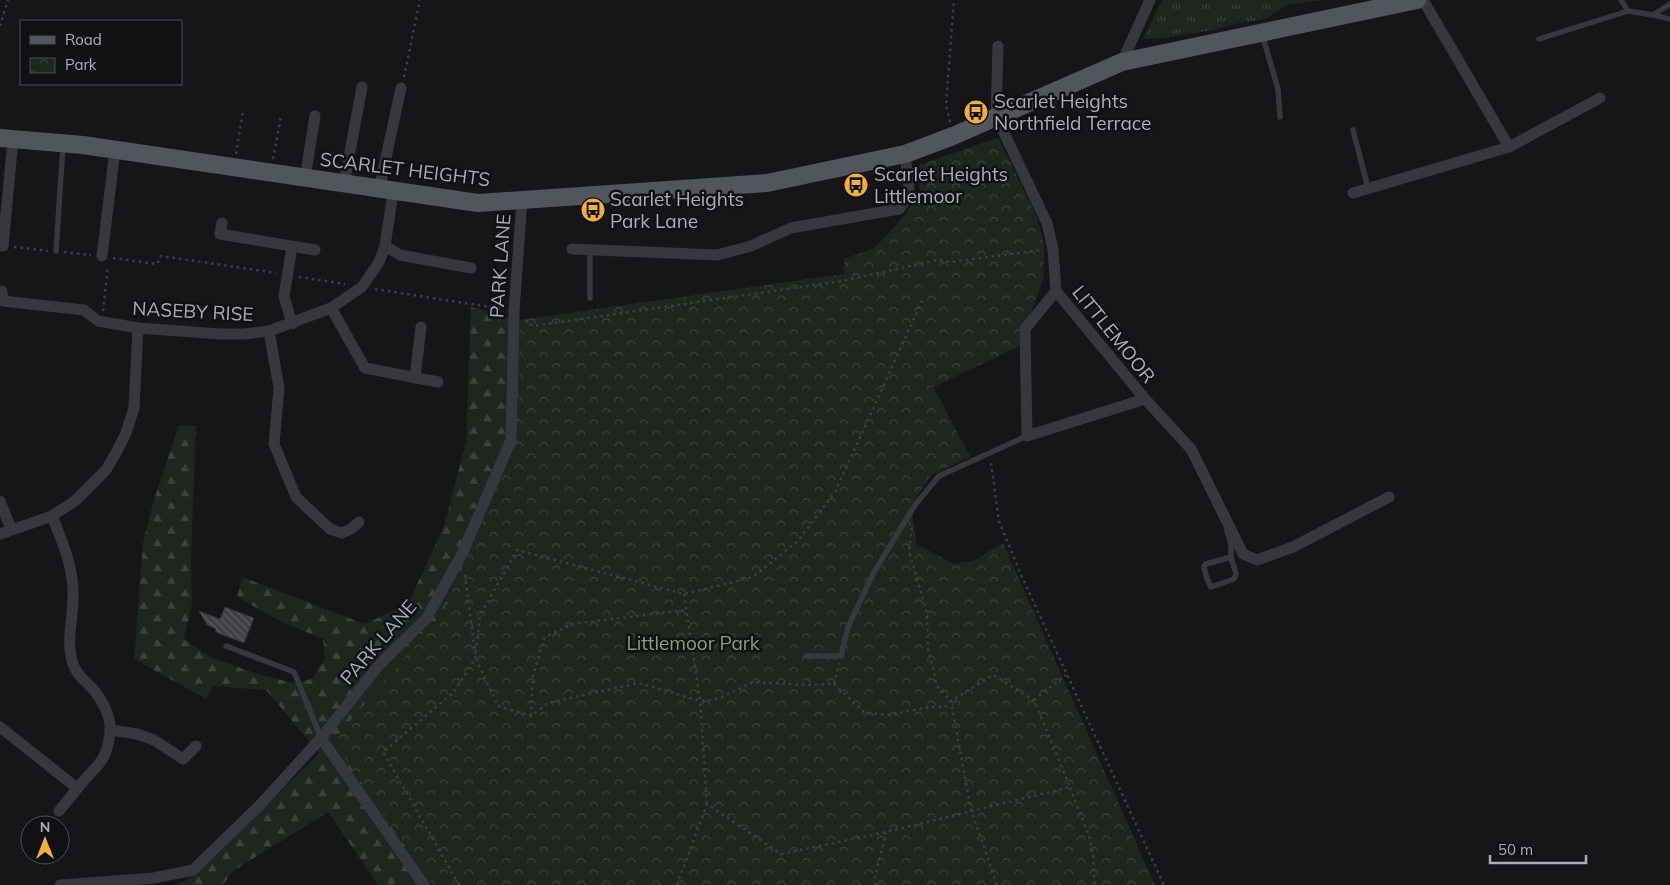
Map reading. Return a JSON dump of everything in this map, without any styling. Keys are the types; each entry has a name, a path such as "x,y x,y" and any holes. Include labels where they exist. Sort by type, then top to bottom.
{"main road":[{"name":"SCARLET HEIGHTS","path":"7,139 115,150 478,203 767,183 905,154 953,136 1122,62 1417,0"}],"street":[{"path":"1122,62 1150,0"},
{"path":"1423,0 1509,147"},
{"path":"996,116 998,46"},
{"path":"344,184 362,87"},
{"name":"NASEBY RISE","path":"2,301 84,310 98,321 138,328 220,334 269,331 331,308 362,287 379,262 385,246 386,191 401,88"},
{"path":"1353,193 1509,147 1600,98"},
{"path":"305,178 315,116"},
{"name":"LITTLEMOOR","path":"996,116 1047,223 1053,249 1056,292 1145,399 1191,449 1243,554 1257,560 1292,547 1389,497"},
{"path":"3,246 7,139"},
{"path":"105,257 115,150"},
{"path":"572,249 717,254 750,246 791,228 899,209 907,199 909,188 905,154"},
{"name":"PARK LANE","path":"60,885 154,878 193,870 260,806 322,738 379,665 426,619 462,554 511,440 514,311 522,200"},
{"path":"222,223 220,234 315,250"},
{"path":"292,246 284,296 292,324"},
{"path":"385,246 400,255 471,268"},
{"name":"LITTLEMOOR","path":"1056,292 1025,329 1027,436 1145,399"},
{"path":"331,308 365,368 438,382"},
{"path":"415,378 421,327"},
{"path":"0,534 52,516 75,501 106,470 118,452 134,408 138,328"},
{"path":"269,331 279,388 274,444 296,497 330,529 342,533 351,529 359,522"},
{"path":"0,501 11,529"},
{"path":"52,516 70,562 73,593 70,649 74,665 80,678 100,698 110,730 103,758 59,811"},
{"path":"0,727 77,788"},
{"path":"110,730 137,734 154,740 183,759 196,746"},
{"path":"322,738 424,885"}],"lane":[{"path":"1621,0 1628,11"},
{"path":"1654,14 1670,4"},
{"path":"1539,39 1628,11 1654,14 1670,19"},
{"path":"1262,32 1278,89 1280,117"},
{"path":"1353,130 1368,188"},
{"path":"56,251 63,144"},
{"path":"590,250 590,298"},
{"path":"807,656 841,656 848,626 874,572 915,505 939,476 1027,436"},
{"path":"1218,503 1231,545 1231,557 1236,574 1235,577 1211,587 1204,566 1231,557"},
{"path":"226,646 294,672 322,738"}],"path":[{"path":"0,26 8,0"},
{"path":"401,88 420,0"},
{"path":"953,136 946,106 954,0"},
{"path":"233,168 243,111"},
{"path":"271,173 281,116"},
{"path":"102,321 105,257"},
{"path":"459,885 383,752 454,692 476,659 480,615 517,550 684,594 753,577 798,541 834,492 922,301"},
{"path":"990,454 999,521 1066,675 1164,885"},
{"path":"915,505 909,551 927,613 928,648 937,686 951,700 971,810 996,885"},
{"path":"462,554 476,659 498,706 531,716"},
{"path":"677,885 707,804 700,701 684,594"},
{"path":"531,716 533,675 545,637 573,624 686,610"},
{"path":"834,684 841,656"},
{"path":"531,716 548,703 640,683 700,701 718,699 753,682 806,686 834,684 865,712 890,715 929,706 945,706 951,700 993,675 1034,700 1089,836 1093,854 1095,885"},
{"path":"1034,700 1066,675"},
{"path":"707,804 781,854 886,832 1070,787"},
{"path":"876,885 875,877 886,832"}],"green space":[{"path":"1162,0 1323,0 1287,5 1266,19 1164,38 1143,39"},
{"name":"Littlemoor Park","path":"998,138 1036,215 1044,244 1043,279 1019,346 933,387 970,457 931,475 911,506 916,544 910,601 1003,543 476,885 378,885 328,812 233,871 223,885 173,885 186,881 216,856 319,753 266,690 213,686 206,699 134,659 143,543 153,503 179,425 196,426 191,558 192,603 184,639 210,657 258,674 293,683 312,679 325,658 323,639 280,621 237,597 242,577 365,624 408,604 444,526 466,442 471,307 520,320 845,274 844,259 875,248 901,220 921,193 917,166"},
{"name":"Littlemoor Park","path":"998,138 1036,215 1044,244 1043,279 1019,346 933,387 970,457 931,475 911,506 916,544 954,564 975,560 1003,543 1155,885 432,885 333,741 443,612 518,439 520,320 845,274 844,259 875,248 901,220 921,193 917,166"}],"building":[{"path":"225,607 254,618 244,643 215,632 216,629 207,625 199,611 220,619"}],"place":[{"name":"Scarlet Heights Northfield Terrace","path":"976,112"},
{"name":"Scarlet Heights Littlemoor","path":"856,185"},
{"name":"Scarlet Heights Park Lane","path":"593,210"}]}
